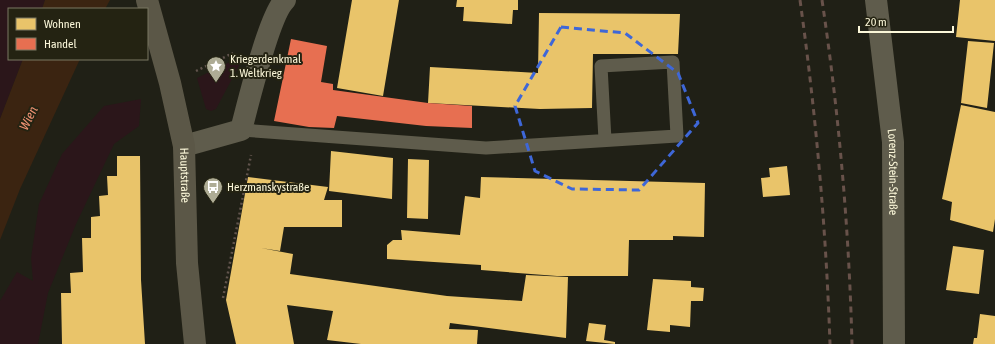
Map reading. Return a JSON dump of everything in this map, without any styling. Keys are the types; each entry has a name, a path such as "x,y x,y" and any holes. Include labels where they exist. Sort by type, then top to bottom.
{"main road":[{"name":"Hauptstraße","path":"148,5 170,83 184,146 187,263 195,344"}],"street":[{"path":"184,146 241,130 270,29 280,4 285,0"},
{"name":"Lorenz-Stein-Straße","path":"876,0 893,142 894,344"}],"lane":[{"path":"241,130 486,148 676,136 673,62 601,66 605,140"}],"path":[{"path":"223,298 251,152"}],"highlighted area":[{"path":"561,27 625,33 678,73 698,123 639,190 572,189 535,171 515,106"}],"shaded area":[{"path":"0,0 45,0 42,8 8,8 8,60 23,60 0,119"},
{"path":"240,57 243,58 216,109 211,111 206,109 197,78"},
{"path":"141,99 139,126 114,144 76,224 48,293 38,344 0,344 0,301 17,272 33,281 31,258 39,204 62,154 104,106"}],"water":[{"path":"45,0 110,0 106,8 42,8"},
{"name":"Wien","path":"23,60 80,60 20,189 0,240 0,119"}],"building: Wohnen":[{"path":"352,0 399,0 383,96 337,88"},
{"path":"457,0 518,0 518,10 513,10 512,24 463,21 464,7 456,7"},
{"path":"960,0 995,0 995,41 956,37"},
{"path":"539,13 680,14 678,54 593,54 592,108 540,109 428,103 430,67 538,73"},
{"path":"968,41 994,43 987,108 961,103"},
{"path":"961,105 995,112 995,219 993,232 950,220 952,202 942,199"},
{"path":"331,151 393,158 392,199 329,191"},
{"path":"117,156 140,156 141,280 145,344 62,344 61,293 71,293 70,273 83,272 82,238 91,238 91,217 100,216 99,196 108,195 107,176 117,176"},
{"path":"408,159 429,160 428,219 407,218"},
{"path":"787,166 790,195 763,197 761,178 770,177 769,168"},
{"path":"248,177 328,187 324,200 342,200 342,227 284,227 280,251 261,248 293,254 290,274 447,296 522,301 526,275 568,277 566,338 450,323 449,329 478,330 477,344 361,344 327,340 333,311 287,305 294,344 236,344 226,300"},
{"path":"481,177 705,183 704,237 673,236 673,240 629,240 628,276 557,276 481,270 481,265 387,259 387,245 393,240 402,240 401,230 460,235 465,196 480,198"},
{"path":"953,246 984,250 979,294 946,290"},
{"path":"653,279 691,281 691,287 704,288 703,301 691,301 690,327 670,325 670,332 647,330"},
{"path":"980,314 995,316 995,344 973,344 974,338 977,338"},
{"path":"589,323 606,325 604,340 615,342 615,344 586,341"}],"building: Handel":[{"path":"291,39 327,46 321,82 333,84 333,90 428,103 472,106 472,128 426,126 337,116 334,128 309,127 274,121"}],"railway":[{"path":"800,0 820,172 830,344"},
{"path":"822,0 838,129 846,215 852,344"}],"place":[{"name":"Kriegerdenkmal 1. Weltkrieg","path":"216,83"},
{"name":"Herzmanskystraße","path":"213,204"}]}
